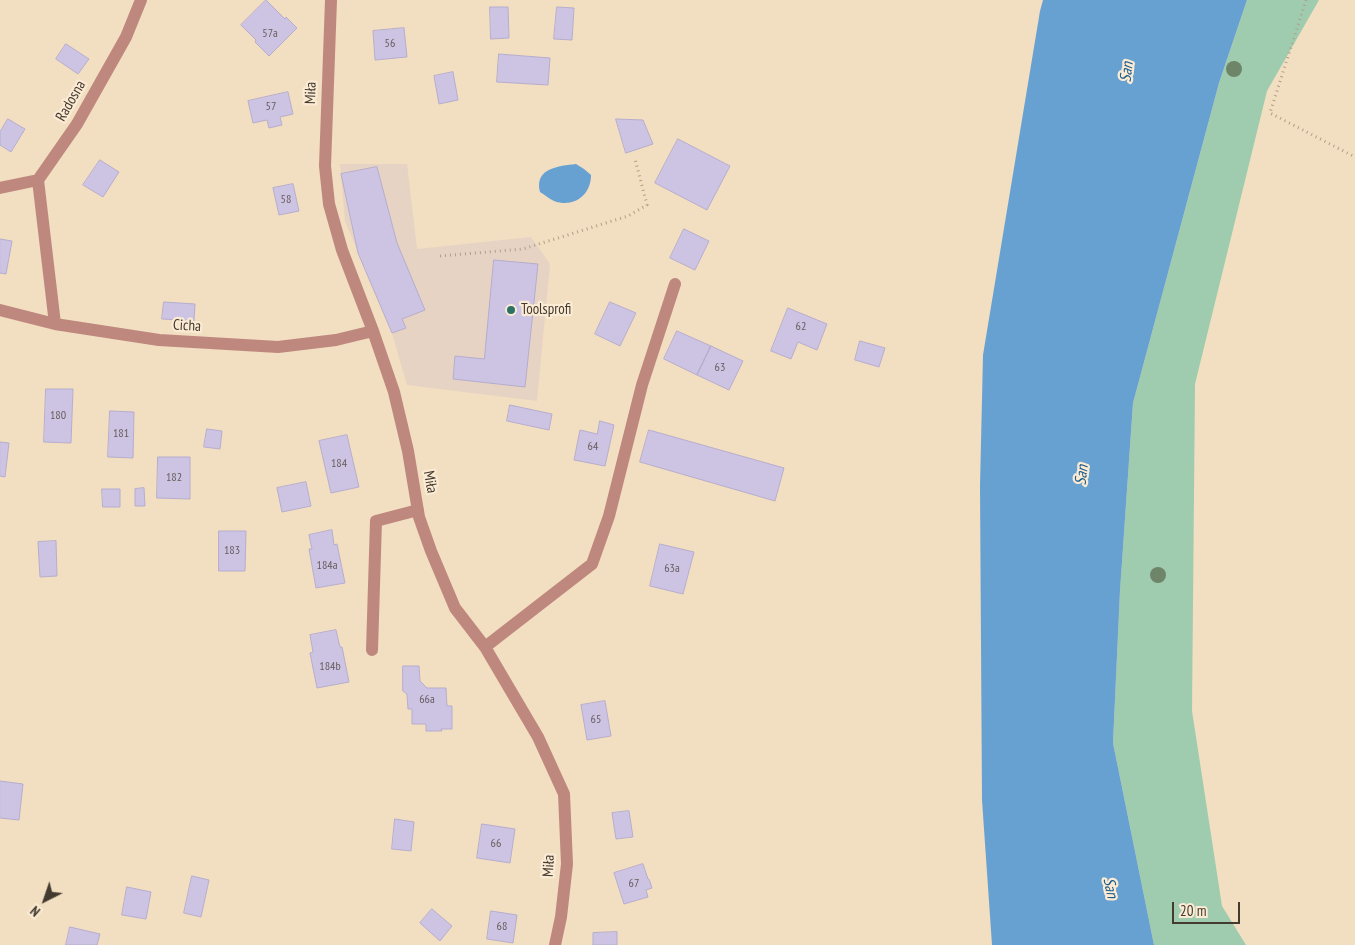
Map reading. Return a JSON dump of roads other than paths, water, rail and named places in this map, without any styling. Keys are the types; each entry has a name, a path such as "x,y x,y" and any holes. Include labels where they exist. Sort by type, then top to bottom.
{"street":[{"name":"Radosna","path":"38,180 77,124 126,37 140,0"},
{"name":"Miła","path":"332,0 325,166 329,204 342,250 394,392 408,451 419,517 430,551 456,608 485,647 538,737 564,794 567,864 561,917 555,945"},
{"path":"0,188 38,180 55,324"},
{"path":"485,647 592,564 609,516 642,384 676,284"},
{"name":"Cicha","path":"0,310 55,324 159,340 278,347 336,340 373,331"},
{"path":"372,650 376,521 418,510"}],"water":[{"name":"San","path":"1043,0 1247,0 1219,83 1133,403 1120,591 1113,743 1154,945 992,945 982,800 980,486 983,355"},
{"path":"576,164 591,175 588,189 580,198 568,203 561,203 552,200 540,192 539,184 544,173 556,167"}],"place":[{"name":"Toolsprofi","path":"511,310"}]}
